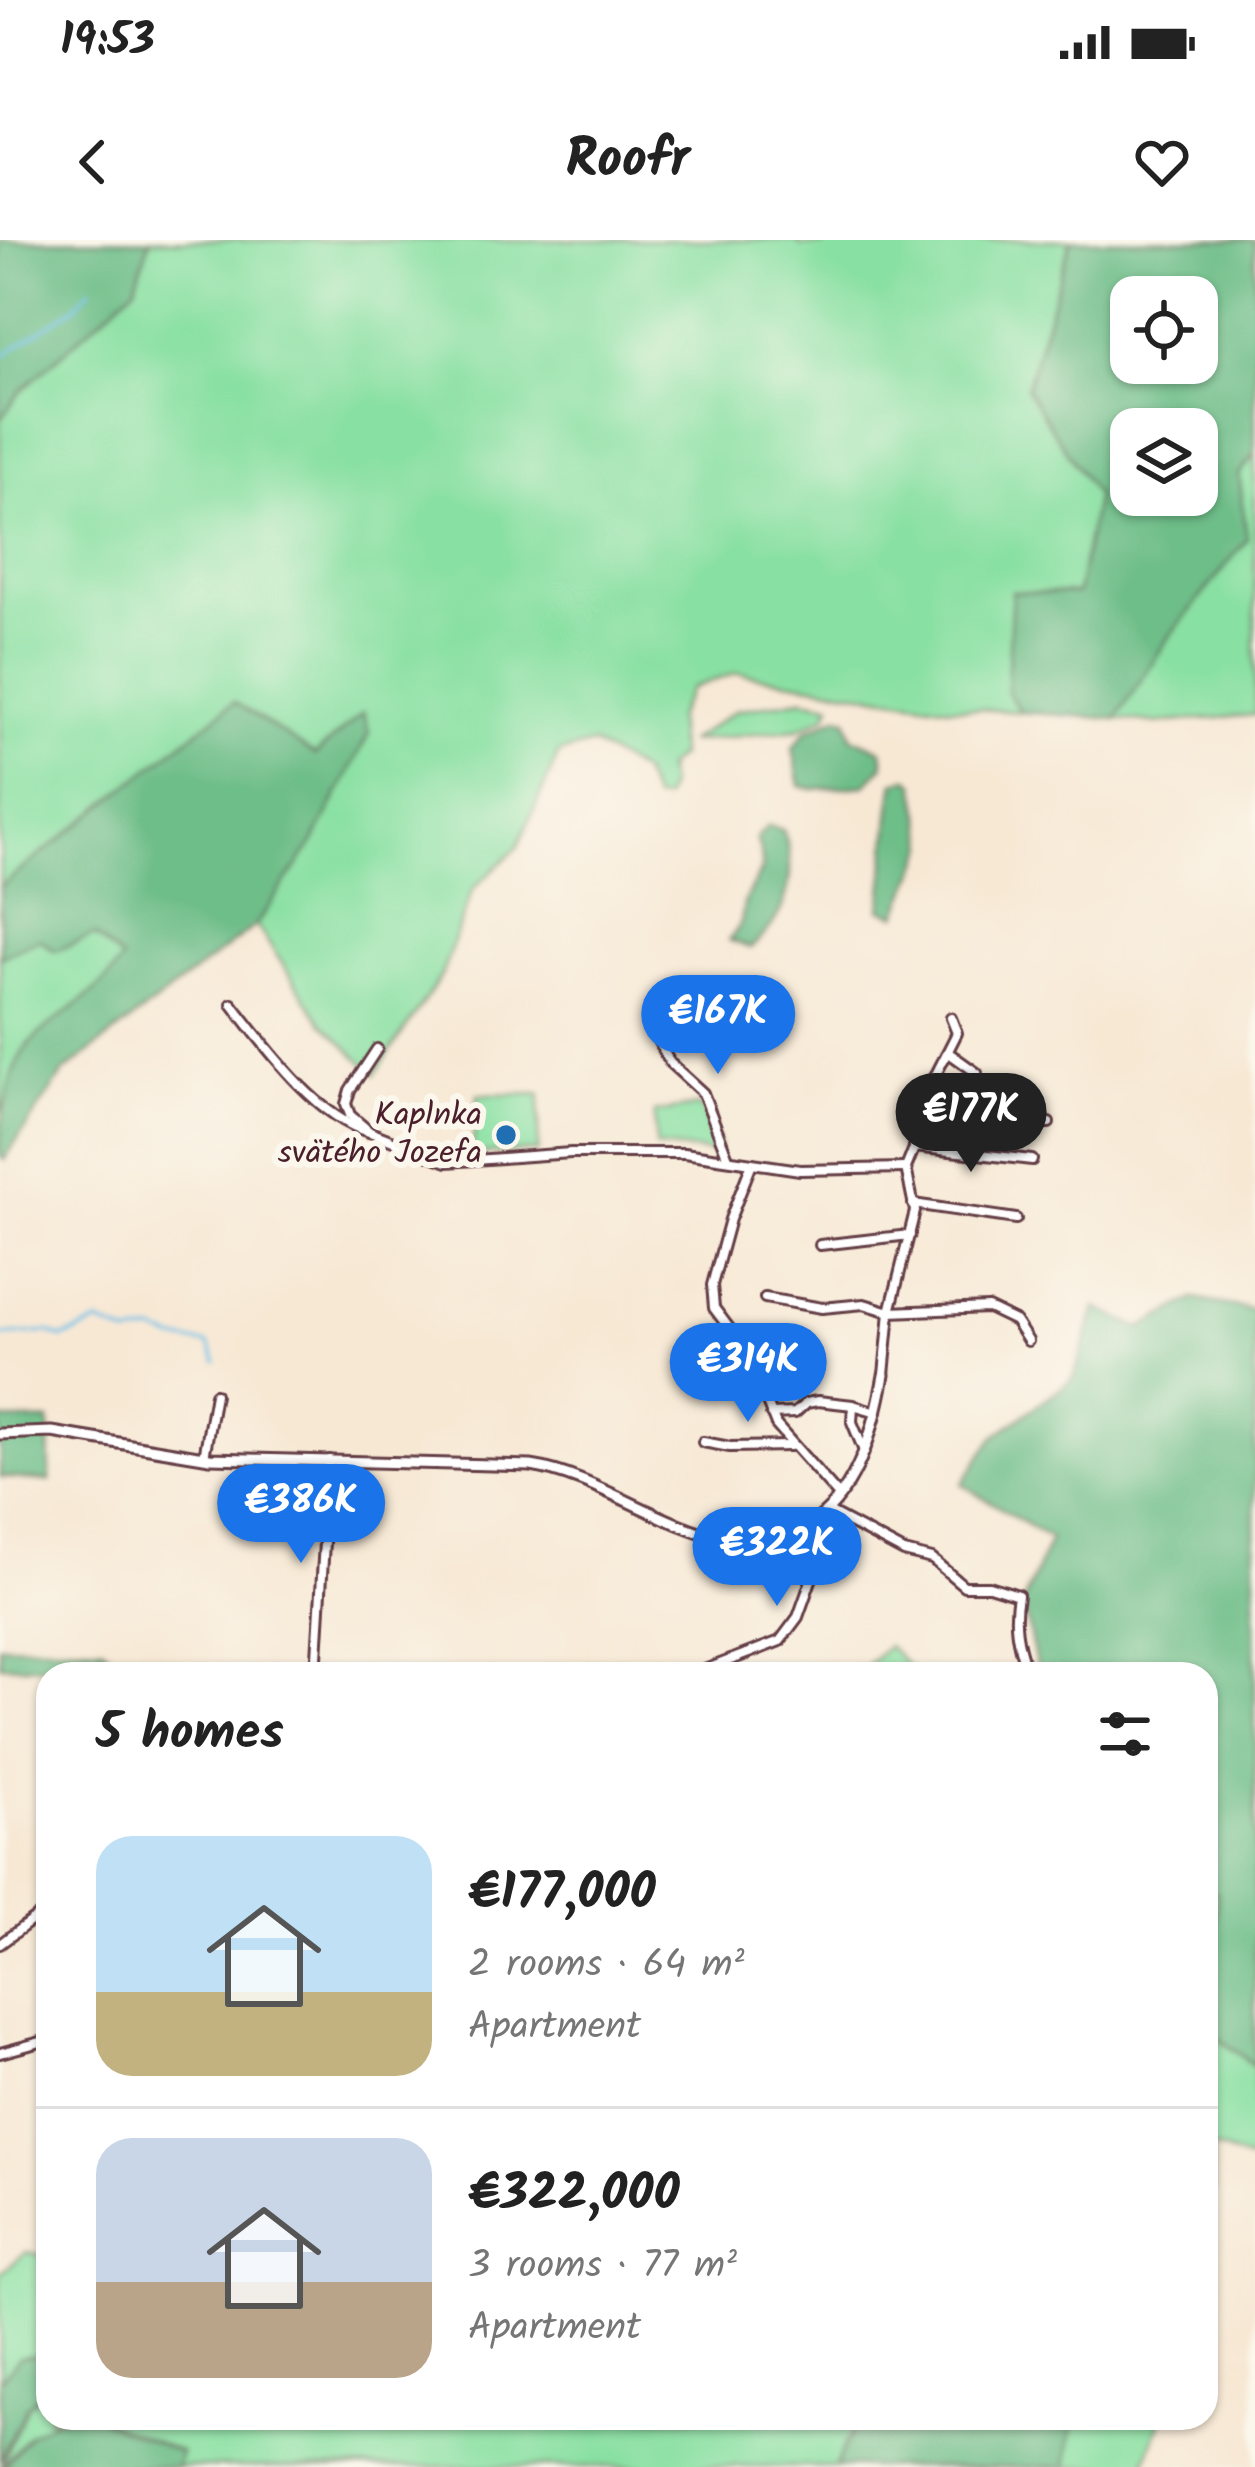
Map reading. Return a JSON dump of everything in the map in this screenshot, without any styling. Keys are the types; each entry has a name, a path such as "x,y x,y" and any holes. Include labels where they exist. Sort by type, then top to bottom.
{"street":[{"path":"232,1004 323,1105 355,1128 447,1162 571,1153 684,1153 800,1170 906,1168"},
{"path":"725,1662 780,1641 808,1595 831,1514 864,1451 878,1412 890,1312 910,1235 913,1204 906,1168 925,1096 958,1027 951,1018"},
{"path":"650,1025 670,1063 703,1093 729,1160"},
{"path":"370,1132 350,1115 346,1104 376,1049"},
{"path":"949,1054 977,1073"},
{"path":"925,1096 1014,1123 1049,1123"},
{"path":"914,1147 1032,1160"},
{"path":"752,1163 712,1286 714,1308 747,1352 770,1414 791,1446 839,1496"},
{"path":"913,1204 1016,1219"},
{"path":"820,1245 910,1235"},
{"path":"765,1298 822,1308 864,1304 890,1312 988,1309 1015,1322 1028,1341"},
{"path":"204,1457 215,1394"},
{"path":"770,1414 795,1413 806,1403 818,1401 878,1412"},
{"path":"853,1405 854,1427 864,1451"},
{"path":"0,1434 52,1432 204,1457 548,1468 574,1475 704,1534 752,1543 795,1534 831,1514"},
{"path":"703,1442 730,1447 791,1446"},
{"path":"317,1662 329,1460"},
{"path":"831,1514 904,1552 932,1559 964,1586 989,1586 1018,1595 1016,1630 1025,1662"},
{"path":"0,1944 36,1917"},
{"path":"0,2053 36,2043"}],"green space":[{"path":"0,240 150,240 135,287 20,392 0,420"},
{"path":"150,240 797,240 800,245 823,245 831,240 1071,240 1026,389 1096,495 1077,594 1013,592 1007,692 1021,712 950,707 737,673 691,688 676,718 679,756 666,768 669,786 664,799 653,800 641,772 592,744 559,753 517,848 473,889 441,976 375,1074 322,1022 256,925 313,842 369,733 363,714 315,755 0,887 0,420 20,392 135,287"},
{"path":"1071,240 1255,240 1255,454 1239,474 1247,539 1169,637 1116,719 1021,712 1007,692 1012,592 1077,594 1096,496 1026,389"},
{"path":"1255,454 1255,715 1156,723 1116,719 1169,637 1247,539 1239,474"},
{"path":"802,699 831,704 827,715 798,729 688,742 737,710"},
{"path":"234,702 315,755 363,713 369,733 313,843 256,925 64,1072 4,1160 0,1156 4,1111 23,1051 102,984 122,960 94,935 55,951 40,939 0,957 0,887"},
{"path":"838,716 847,719 852,737 882,750 884,765 865,785 800,786 793,748 806,731"},
{"path":"909,778 915,783 927,846 897,915 881,909 895,782"},
{"path":"768,826 783,830 789,879 781,909 750,948 729,940 760,873 756,838"},
{"path":"94,935 122,960 106,985 28,1044 0,1112 0,957 40,939 55,951"},
{"path":"540,1094 538,1151 472,1151 478,1095"},
{"path":"700,1106 719,1145 717,1153 656,1147 654,1113"},
{"path":"1194,1299 1255,1310 1255,2066 1218,2038 1218,1662 1035,1662 1023,1603 1050,1539 962,1484 994,1437 1074,1378 1096,1308 1141,1328"},
{"path":"0,1420 49,1421 50,1481 0,1477"},
{"path":"0,1645 103,1647 113,1658 112,1662 0,1665"},
{"path":"888,1646 904,1662 870,1662"},
{"path":"1218,2038 1255,2067 1255,2163 1218,2149"},
{"path":"26,2252 36,2254 36,2356 20,2358 0,2380 0,2274"},
{"path":"36,2355 36,2398 27,2406 0,2460 0,2380 20,2357"},
{"path":"36,2398 38,2430 0,2467 27,2406"},
{"path":"38,2430 126,2430 181,2453 177,2467 3,2467"},
{"path":"127,2430 853,2430 834,2467 177,2467 181,2452"},
{"path":"853,2430 1072,2430 1067,2467 834,2467"},
{"path":"1072,2430 1158,2430 1144,2467 1067,2467"}],"waterway":[{"path":"0,358 75,307 91,288"},
{"path":"0,1336 48,1332 62,1338 99,1323 129,1336 155,1332 208,1344 217,1362"}],"place":[{"name":"Kaplnka svätého Jozefa","path":"506,1135"}]}
